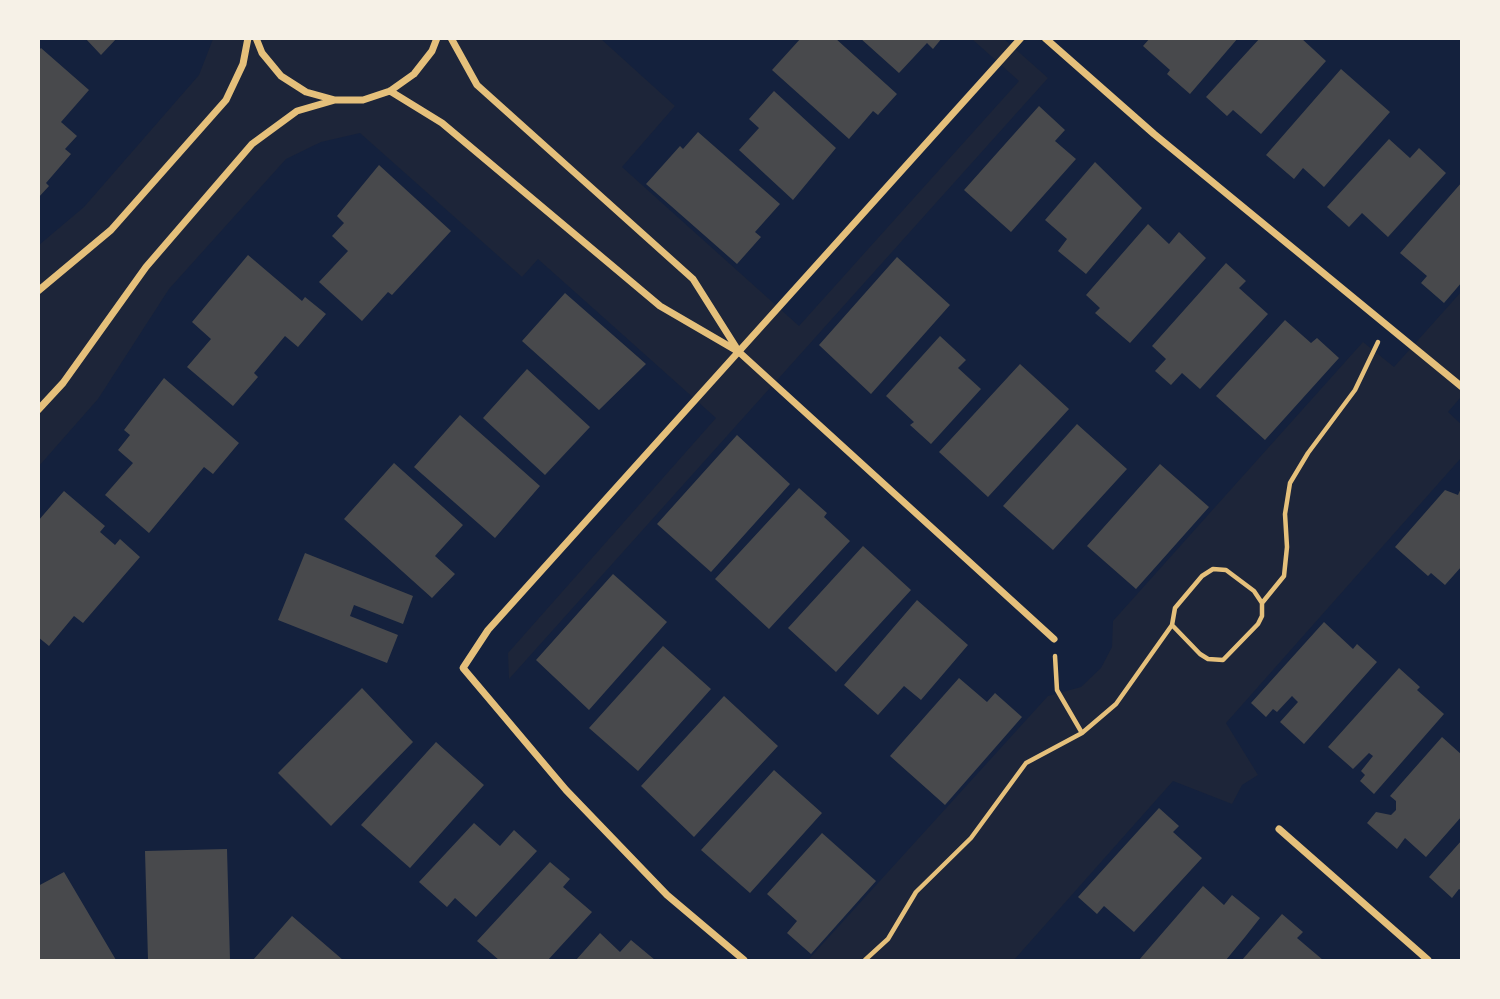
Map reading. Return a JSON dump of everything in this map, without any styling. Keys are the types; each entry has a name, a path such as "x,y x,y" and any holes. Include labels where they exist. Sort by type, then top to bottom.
{"street":[{"path":"38,290 111,230 226,100 243,64 248,38"},
{"path":"256,38 262,53 281,76 306,92 335,100 363,100 390,91 414,74 432,51 437,38"},
{"path":"451,38 477,85 693,278 739,352"},
{"path":"744,961 658,886 566,790 463,668 488,629 1021,38"},
{"path":"1045,38 1154,134 1461,387"},
{"path":"390,91 433,116 660,306 739,352 1054,639"},
{"path":"38,410 63,383 146,267 252,144 297,111 335,100"},
{"path":"1279,829 1428,961"}],"path":[{"path":"1262,603 1284,576 1287,547 1285,514 1290,483 1308,453 1355,390 1371,352 1390,328"},
{"path":"865,961 888,939 916,892 971,838 1026,763 1082,733 1116,704 1172,625 1175,608 1202,576 1213,569 1232,573 1254,592 1262,603 1262,616 1258,624 1223,660 1208,659 1200,654 1172,625"},
{"path":"1054,639 1058,690 1082,733"}],"shaded area":[{"path":"213,39 601,39 675,106 622,167 799,326 1019,81 972,39 1004,39 1048,78 509,679 508,653 716,418 538,259 522,277 360,133 321,142 286,159 169,289 98,399 39,466 39,245 84,207 199,75"},
{"path":"1461,292 1461,397 1448,412 1461,424 1461,458 1226,723 1258,775 1242,785 1232,804 1173,781 1014,960 808,960 1048,696 1081,687 1101,668 1112,647 1113,621 1363,342 1394,367"}],"building":[{"path":"85,38 117,38 101,55"},
{"path":"801,38 835,38 897,94 878,115 873,111 849,139 772,70"},
{"path":"860,38 942,38 933,49 927,43 899,73"},
{"path":"1150,38 1238,38 1190,94 1167,74 1170,70 1143,46"},
{"path":"1260,38 1301,38 1326,61 1261,134 1233,110 1227,116 1206,97"},
{"path":"41,48 89,90 61,122 77,136 65,149 71,154 46,183 49,186 38,198 38,51"},
{"path":"1341,69 1390,112 1324,187 1303,168 1294,179 1266,155"},
{"path":"774,91 836,148 793,200 739,150 759,128 749,119"},
{"path":"1039,106 1065,130 1055,141 1076,159 1011,232 964,190"},
{"path":"698,132 780,204 755,232 761,237 737,264 646,184 680,146 683,149"},
{"path":"1389,139 1410,158 1419,148 1446,173 1388,237 1362,213 1349,227 1327,207"},
{"path":"1095,162 1142,208 1086,274 1058,251 1067,239 1045,220"},
{"path":"379,165 451,231 392,295 388,292 362,321 319,282 348,251 332,236 344,223 337,216"},
{"path":"1462,182 1462,282 1444,303 1421,283 1427,276 1400,253"},
{"path":"1148,224 1169,244 1179,232 1206,258 1130,343 1095,313 1100,308 1086,295"},
{"path":"248,255 302,301 305,297 326,314 298,347 285,336 254,373 258,377 233,406 187,367 211,339 192,322"},
{"path":"897,257 950,305 871,394 819,345"},
{"path":"1226,263 1246,281 1239,288 1268,314 1200,389 1182,373 1171,385 1155,371 1166,359 1152,346"},
{"path":"565,293 646,364 599,410 522,341"},
{"path":"1285,320 1311,343 1317,338 1339,358 1265,440 1216,396"},
{"path":"940,336 966,360 958,368 981,389 931,444 910,425 914,422 886,396"},
{"path":"1020,364 1069,409 988,497 939,452"},
{"path":"527,369 590,427 545,475 483,418"},
{"path":"164,378 239,443 213,474 204,467 149,533 105,495 133,463 118,450 130,435 124,430"},
{"path":"460,415 540,486 495,538 414,467"},
{"path":"1077,424 1127,469 1053,550 1003,506"},
{"path":"737,435 790,484 711,572 657,524"},
{"path":"394,463 463,525 435,556 455,574 432,598 344,519"},
{"path":"1160,464 1209,507 1136,589 1087,546"},
{"path":"1462,486 1462,566 1445,585 1431,573 1428,576 1395,547 1445,490 1458,495"},
{"path":"799,488 827,513 824,517 850,541 769,629 715,579"},
{"path":"64,491 105,526 100,532 115,545 120,539 140,557 83,623 74,616 49,646 38,637 38,521"},
{"path":"863,546 911,590 836,672 788,628"},
{"path":"305,553 413,596 403,624 354,605 350,616 398,635 387,663 278,620"},
{"path":"613,574 667,622 589,710 536,660"},
{"path":"917,600 968,645 921,700 904,686 878,715 844,685"},
{"path":"1324,622 1353,649 1357,644 1377,662 1304,744 1280,722 1298,702 1292,696 1277,712 1273,709 1266,717 1251,703"},
{"path":"663,646 711,689 638,771 589,728"},
{"path":"1399,668 1420,687 1417,690 1444,714 1374,794 1360,781 1365,775 1361,771 1373,756 1369,753 1353,769 1328,747"},
{"path":"959,678 987,702 995,693 1022,717 945,805 890,756"},
{"path":"362,688 413,742 331,826 278,773"},
{"path":"724,696 778,746 694,837 641,786"},
{"path":"1442,737 1462,755 1462,816 1426,857 1405,838 1397,849 1367,823 1376,812 1391,815 1396,810 1396,801 1390,796"},
{"path":"436,742 484,785 410,868 361,825"},
{"path":"774,770 822,813 750,893 701,850"},
{"path":"1159,808 1179,826 1173,832 1202,858 1134,932 1104,906 1097,914 1078,897"},
{"path":"474,823 500,846 514,830 537,851 476,917 455,898 447,907 419,882"},
{"path":"822,833 876,881 811,954 787,933 797,921 767,894"},
{"path":"1462,840 1462,891 1459,889 1452,898 1429,877"},
{"path":"227,849 230,960 148,960 145,851"},
{"path":"550,862 570,879 563,887 592,912 548,960 499,960 477,941"},
{"path":"64,872 116,960 38,960 38,886"},
{"path":"1203,886 1224,905 1232,895 1260,918 1226,960 1139,960"},
{"path":"1282,914 1303,932 1297,938 1323,960 1242,960"},
{"path":"292,916 343,960 253,960"},
{"path":"600,933 620,952 631,940 655,960 576,960"}]}
